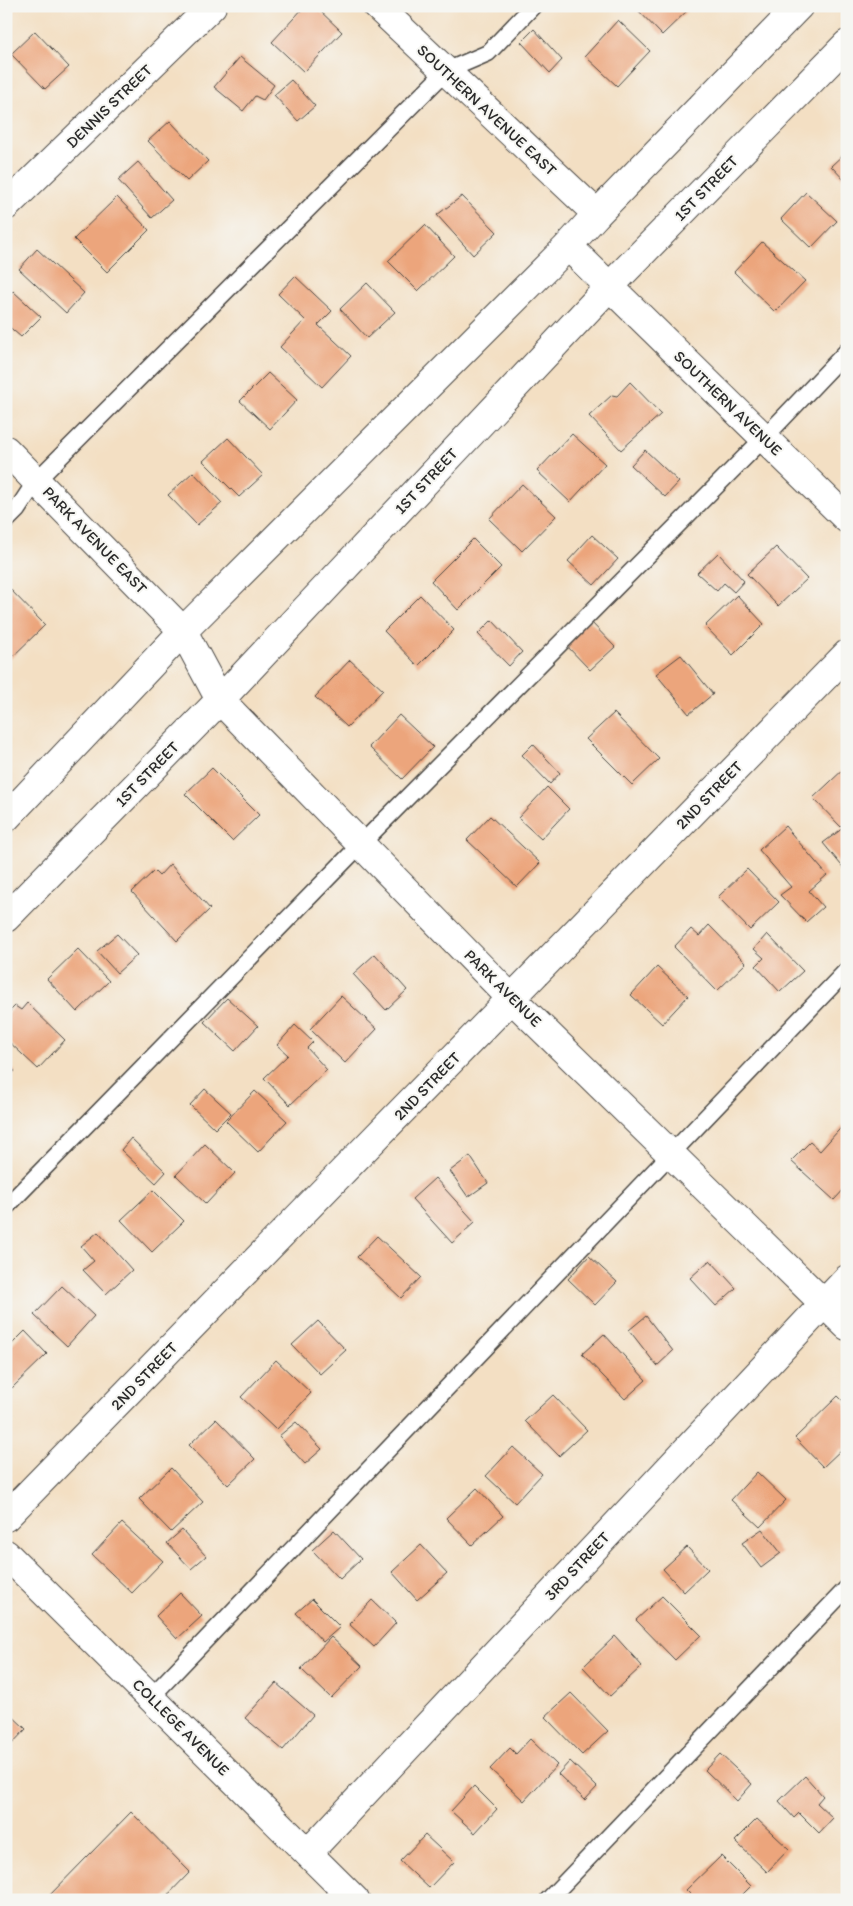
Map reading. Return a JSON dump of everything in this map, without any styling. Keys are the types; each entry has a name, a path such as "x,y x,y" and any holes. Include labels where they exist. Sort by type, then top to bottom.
{"street":[{"name":"DENNIS STREET","path":"6,206 212,6"},
{"name":"SOUTHERN AVENUE EAST","path":"377,6 597,214"},
{"path":"6,818 183,631 568,246 799,6"},
{"name":"1ST STREET","path":"6,918 220,700 609,287 847,44"},
{"name":"SOUTHERN AVENUE","path":"568,246 847,519"},
{"name":"PARK AVENUE EAST","path":"6,450 183,631"},
{"name":"PARK AVENUE","path":"183,631 220,700 512,998 847,1326"},
{"name":"2ND STREET","path":"6,1517 847,654"},
{"name":"3RD STREET","path":"308,1853 847,1279"},
{"name":"COLLEGE AVENUE","path":"6,1554 355,1900"}],"lane":[{"path":"6,521 17,510 36,480 446,71 488,53 533,6"},
{"path":"6,1207 361,844 764,438 847,351"},
{"path":"150,1697 847,970"},
{"path":"548,1900 847,1588"}],"building":[{"path":"305,6 315,6 342,32 304,72 272,42"},
{"path":"634,6 692,6 662,35"},
{"path":"618,20 650,51 617,86 585,56"},
{"path":"534,29 562,60 550,73 521,42"},
{"path":"35,31 69,67 45,89 11,54"},
{"path":"240,57 274,85 263,100 255,96 243,111 214,87"},
{"path":"291,80 315,106 298,121 274,95"},
{"path":"170,121 208,161 187,181 148,141"},
{"path":"847,151 847,183 831,166"},
{"path":"138,162 172,200 152,218 118,180"},
{"path":"806,192 837,221 811,248 781,219"},
{"path":"462,196 497,232 473,255 437,215"},
{"path":"117,197 149,230 107,272 74,239"},
{"path":"425,225 454,256 418,291 388,261"},
{"path":"762,242 805,281 775,312 734,272"},
{"path":"37,249 84,293 66,313 19,269"},
{"path":"295,276 332,311 318,325 351,356 322,387 280,347 305,320 278,294"},
{"path":"367,283 395,312 367,338 340,309"},
{"path":"13,291 41,317 21,337 6,324 6,298"},
{"path":"268,373 297,400 270,429 240,401"},
{"path":"630,382 661,414 621,450 589,416 612,395 617,396"},
{"path":"572,434 605,464 570,502 537,471"},
{"path":"228,438 263,475 239,497 203,461"},
{"path":"645,450 679,482 665,497 631,465"},
{"path":"193,472 222,503 197,525 168,495"},
{"path":"522,484 556,516 522,551 489,519"},
{"path":"592,535 618,559 594,585 568,561"},
{"path":"473,539 501,567 458,610 431,581"},
{"path":"776,547 807,579 778,606 747,574"},
{"path":"718,553 744,581 734,592 724,583 717,591 697,573"},
{"path":"6,585 45,625 6,663"},
{"path":"420,595 454,630 418,666 384,631"},
{"path":"737,595 764,624 733,655 705,626"},
{"path":"492,620 522,652 509,666 478,634"},
{"path":"589,620 615,647 590,670 564,643"},
{"path":"681,655 713,694 689,714 656,674"},
{"path":"350,660 383,690 347,727 315,697"},
{"path":"614,713 659,759 632,785 586,739"},
{"path":"399,715 433,747 402,779 369,747"},
{"path":"533,744 560,773 550,784 522,755"},
{"path":"846,767 847,822 841,827 813,798"},
{"path":"212,768 259,815 232,841 185,794"},
{"path":"547,787 569,809 541,839 518,818"},
{"path":"490,816 540,863 517,887 467,840"},
{"path":"785,826 827,875 809,891 823,907 806,922 780,895 791,887 759,850"},
{"path":"843,828 847,833 846,871 823,843"},
{"path":"170,864 210,909 177,941 132,892 154,871 159,876"},
{"path":"747,869 779,902 750,930 718,897"},
{"path":"709,925 746,963 717,991 674,947 691,929 699,936"},
{"path":"117,934 137,955 117,973 97,951"},
{"path":"767,934 803,971 780,992 756,966 764,958 754,949"},
{"path":"78,949 109,981 77,1012 47,979"},
{"path":"375,954 407,990 386,1010 353,974"},
{"path":"657,967 688,996 662,1024 631,995"},
{"path":"341,996 377,1029 345,1063 310,1029"},
{"path":"227,998 258,1026 235,1051 204,1022"},
{"path":"27,1003 65,1040 38,1069 6,1039 6,1015 15,1006 21,1010"},
{"path":"295,1025 313,1042 307,1048 327,1070 290,1105 264,1078 288,1055 277,1045"},
{"path":"6,1063 15,1071 6,1079"},
{"path":"205,1089 231,1113 215,1129 190,1105"},
{"path":"255,1091 287,1121 258,1152 226,1121"},
{"path":"847,1121 847,1186 834,1200 791,1161 810,1142 820,1151"},
{"path":"131,1138 166,1172 156,1183 121,1150"},
{"path":"205,1144 235,1173 206,1204 176,1175"},
{"path":"470,1156 488,1183 468,1197 450,1171"},
{"path":"435,1178 475,1222 452,1243 412,1199"},
{"path":"153,1190 184,1221 152,1252 121,1220"},
{"path":"98,1232 132,1270 106,1294 83,1270 94,1261 81,1246"},
{"path":"377,1236 421,1277 401,1298 357,1257"},
{"path":"589,1256 617,1282 595,1305 568,1279"},
{"path":"710,1260 736,1288 716,1306 690,1278"},
{"path":"62,1286 94,1316 67,1346 34,1315"},
{"path":"646,1316 673,1351 657,1366 629,1330"},
{"path":"318,1321 346,1350 320,1374 292,1345"},
{"path":"25,1331 47,1354 12,1388 6,1382 6,1350"},
{"path":"604,1334 646,1380 625,1399 582,1354"},
{"path":"276,1360 311,1393 276,1430 241,1397"},
{"path":"553,1395 587,1430 559,1456 525,1421"},
{"path":"838,1396 847,1405 847,1451 842,1449 823,1467 795,1438"},
{"path":"216,1419 255,1459 228,1485 189,1445"},
{"path":"296,1422 322,1449 305,1464 279,1436"},
{"path":"513,1447 542,1474 515,1503 486,1476"},
{"path":"171,1468 203,1502 171,1532 139,1499"},
{"path":"757,1472 786,1500 760,1527 731,1500"},
{"path":"477,1488 503,1516 472,1545 446,1518"},
{"path":"122,1523 163,1561 132,1593 92,1555"},
{"path":"762,1529 781,1553 761,1568 742,1543"},
{"path":"182,1530 206,1556 191,1569 167,1543"},
{"path":"334,1530 361,1559 340,1579 312,1550"},
{"path":"421,1545 447,1573 417,1600 392,1572"},
{"path":"687,1547 708,1569 684,1592 663,1569"},
{"path":"180,1593 202,1616 177,1639 156,1616"},
{"path":"662,1596 701,1635 675,1660 636,1620"},
{"path":"312,1599 340,1627 323,1642 296,1613"},
{"path":"372,1600 396,1623 374,1647 349,1624"},
{"path":"615,1636 642,1666 610,1696 583,1667"},
{"path":"331,1637 362,1666 331,1698 301,1669"},
{"path":"276,1683 313,1715 283,1750 245,1718"},
{"path":"571,1693 608,1731 582,1755 545,1717"},
{"path":"6,1710 26,1729 6,1750"},
{"path":"530,1739 557,1765 524,1801 490,1769 510,1748 516,1754"},
{"path":"720,1754 752,1784 737,1801 705,1770"},
{"path":"570,1761 597,1787 585,1800 558,1774"},
{"path":"805,1776 823,1796 817,1803 833,1818 819,1833 799,1813 794,1818 779,1801"},
{"path":"474,1786 497,1809 475,1833 451,1811"},
{"path":"131,1812 190,1872 163,1900 45,1900"},
{"path":"757,1819 789,1849 767,1872 735,1841"},
{"path":"425,1835 454,1862 429,1888 400,1861"},
{"path":"721,1856 751,1886 737,1900 696,1900 686,1890"}]}
